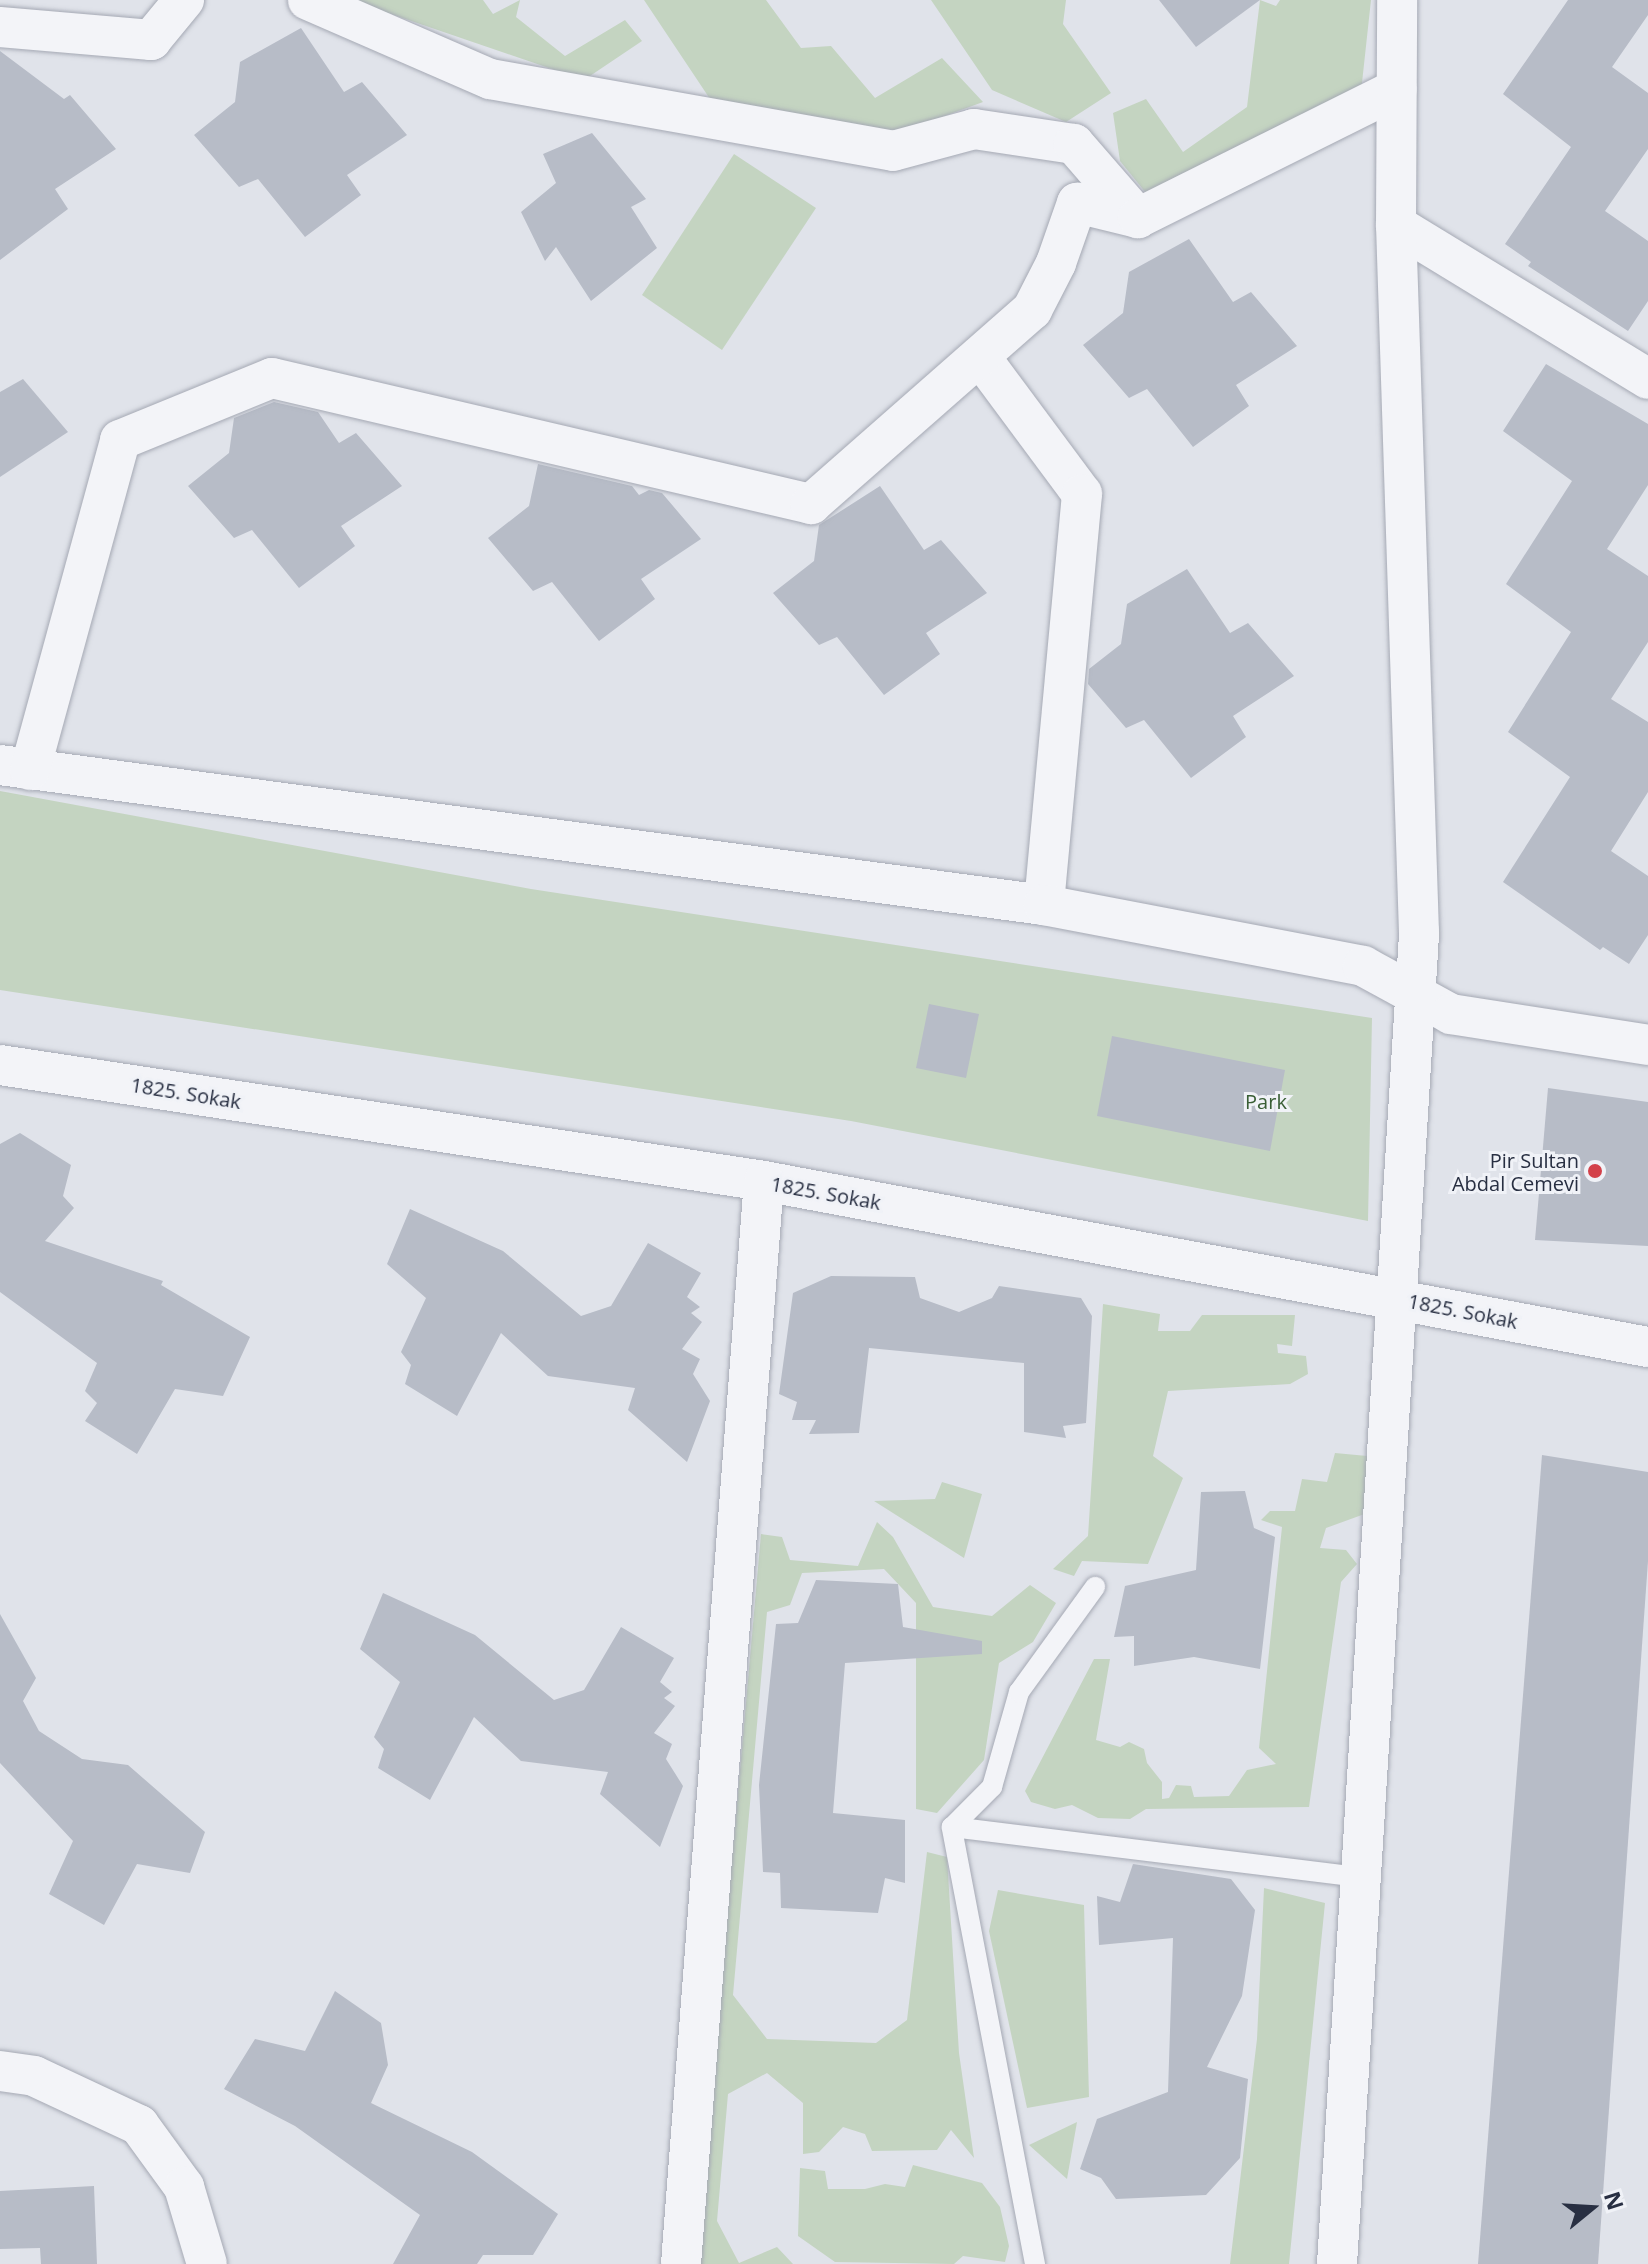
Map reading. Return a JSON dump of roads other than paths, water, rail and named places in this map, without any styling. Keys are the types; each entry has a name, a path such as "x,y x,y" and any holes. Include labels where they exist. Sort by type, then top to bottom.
{"street":[{"path":"0,27 151,40 184,0"},
{"path":"308,0 490,79 893,151 974,129 1074,144 1138,218"},
{"path":"1337,2264 1419,933 1396,225 1397,0"},
{"path":"1397,89 1138,218 1077,203 1056,263 1032,310 981,358 811,504 272,378 120,440 15,768 1044,905 1363,966 1451,1014 1648,1045"},
{"path":"1396,225 1648,379"},
{"path":"981,358 1082,494 1044,905"},
{"name":"1825. Sokak","path":"0,1065 764,1181 1648,1347"},
{"path":"681,2264 764,1181"},
{"path":"0,2071 34,2076 139,2125 184,2187 207,2264"}],"lane":[{"path":"952,1827 992,1787 1019,1692 1095,1587"},
{"path":"952,1827 1360,1877"},
{"path":"952,1827 1035,2264"}],"place":[{"name":"Pir Sultan Abdal Cemevi","path":"1595,1171"}],"park label":[{"name":"Park","path":"1266,1101"}]}
